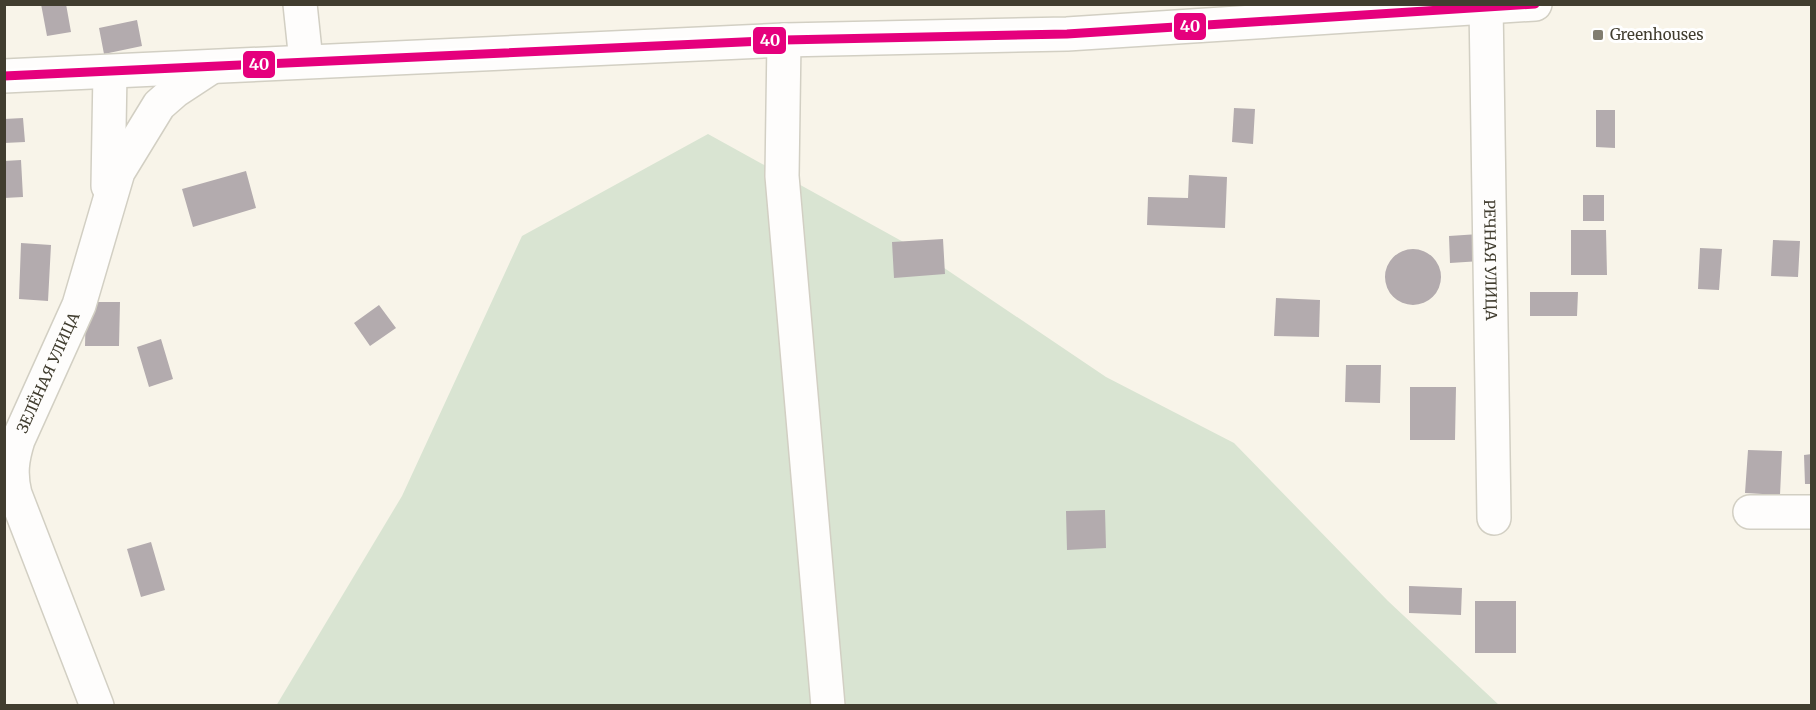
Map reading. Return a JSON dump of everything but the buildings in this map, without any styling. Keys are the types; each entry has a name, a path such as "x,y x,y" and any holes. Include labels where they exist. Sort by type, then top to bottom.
{"street":[{"path":"300,4 306,61"},
{"path":"4,76 784,40 1067,34 1486,5 1535,4"},
{"name":"РЕЧНАЯ УЛИЦА","path":"1486,5 1494,518"},
{"path":"784,40 782,176 828,705"},
{"name":"ЗЕЛЁНАЯ УЛИЦА","path":"97,705 11,477 18,440 79,305 107,203 118,172 159,105 175,91 212,67"},
{"path":"107,203 110,72"},
{"path":"1750,512 1812,512"}],"green space":[{"path":"708,134 916,249 1106,377 1234,443 1388,601 1499,705 276,706 402,496 522,236"}],"transit line":[{"name":"40","path":"4,76 784,40 1067,34 1535,4"}],"place":[{"name":"Greenhouses","path":"1598,35"}]}
